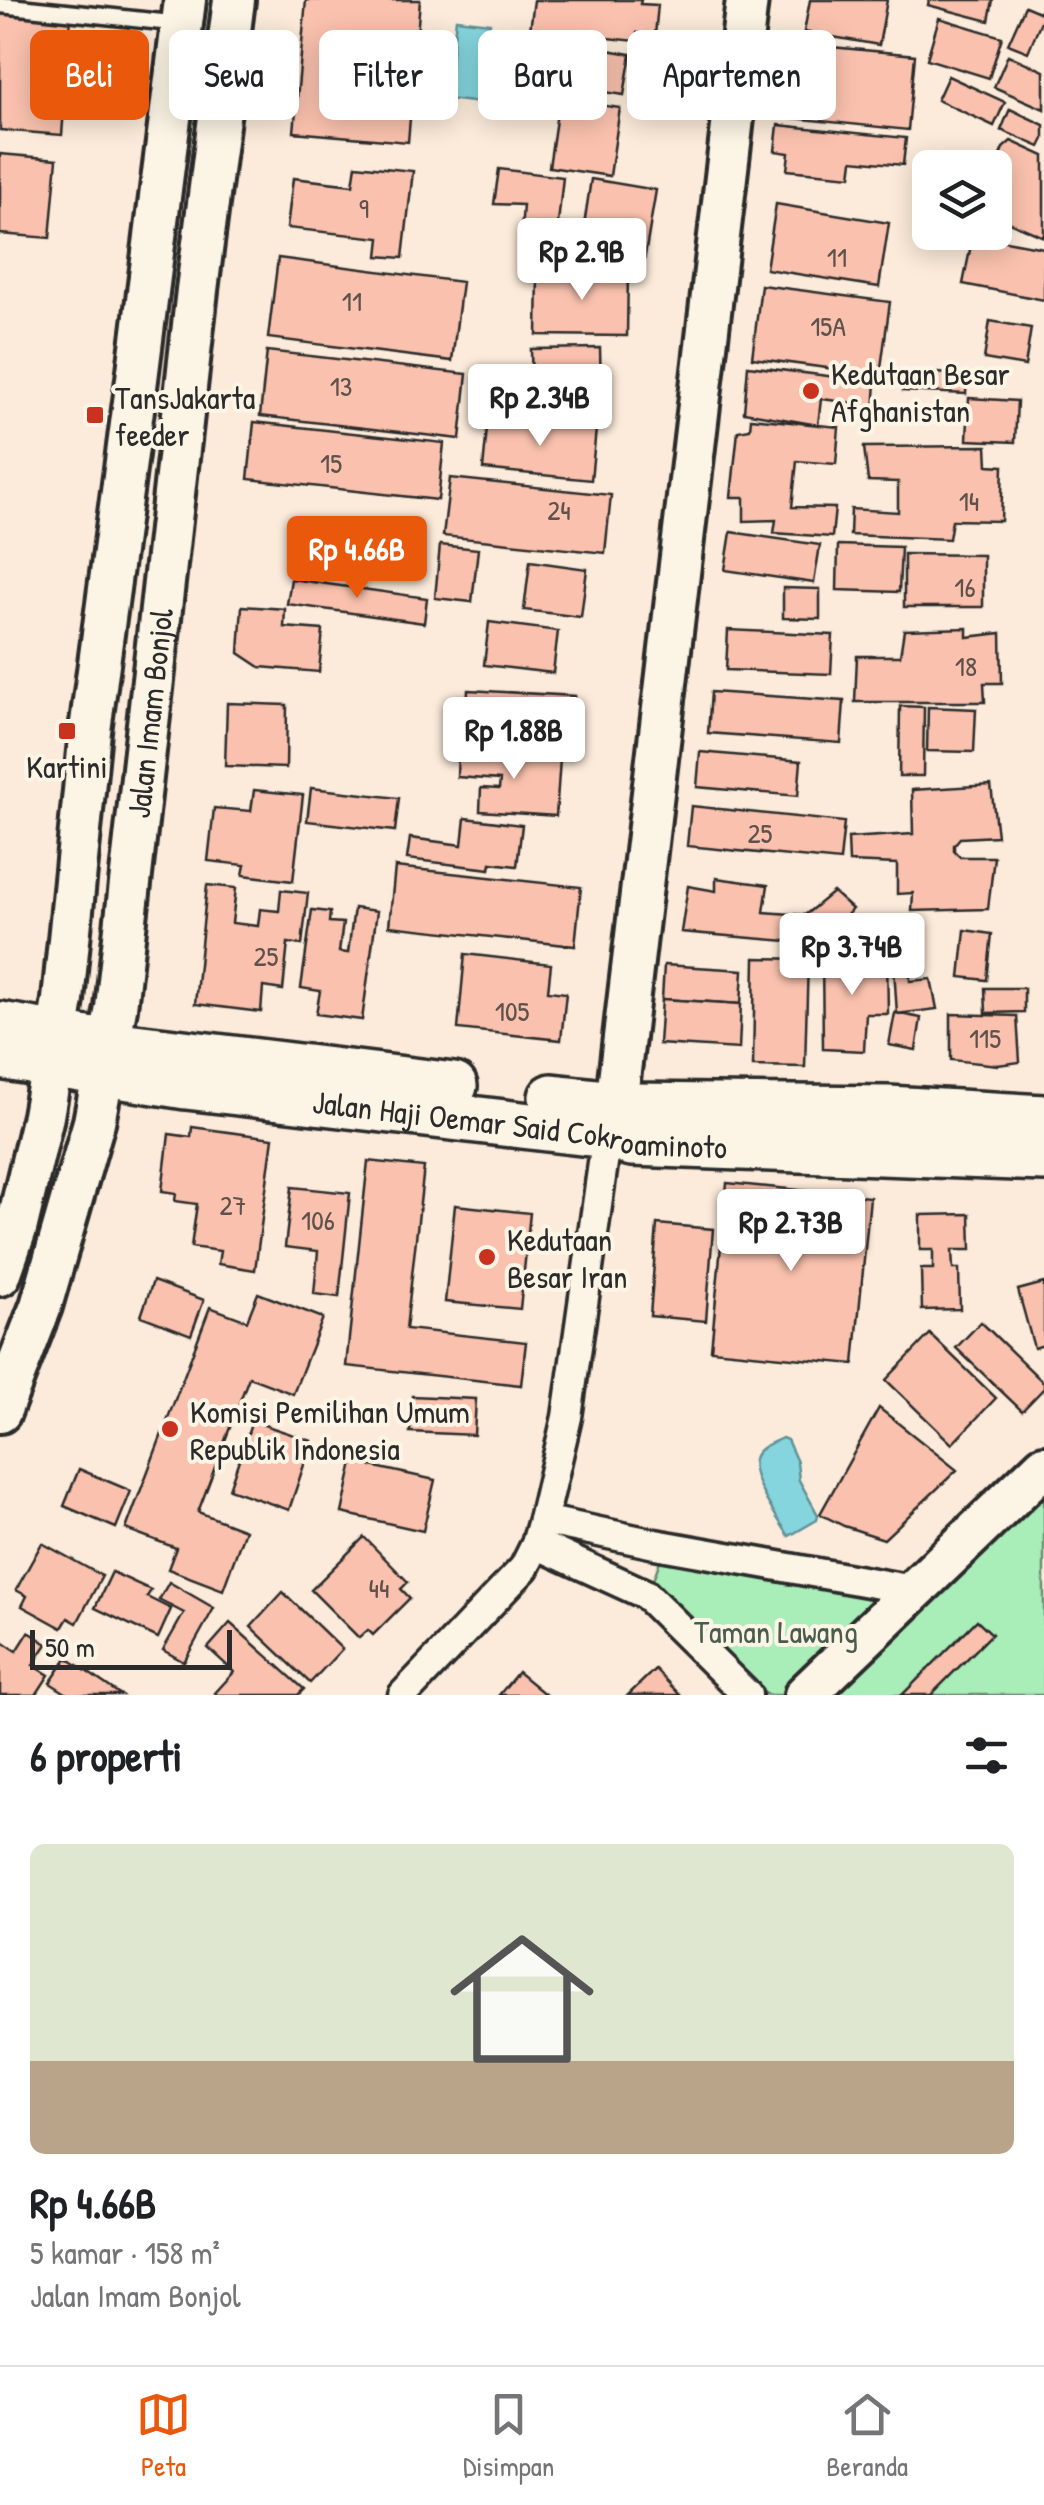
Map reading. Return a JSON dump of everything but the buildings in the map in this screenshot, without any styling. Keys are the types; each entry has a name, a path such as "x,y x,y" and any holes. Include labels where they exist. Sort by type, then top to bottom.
{"main road":[{"name":"Jalan Imam Bonjol","path":"0,1412 41,1306 94,1122 116,1008 197,290 234,0"},
{"path":"612,1120 748,0"},
{"name":"Jalan Imam Bonjol","path":"0,1275 16,1229 43,1116 63,1000 90,731 183,12"},
{"path":"150,283 197,290"},
{"name":"Jalan Haji Oemar Said Cokroaminoto","path":"0,1025 55,1049 107,1059 186,1086 612,1120 888,1109 1044,1118"},
{"name":"Jalan Haji Oemar Said Cokroaminoto","path":"0,1056 55,1049"},
{"name":"Jalan Haji Oemar Said Cokroaminoto","path":"612,1120 632,1143 1044,1158"},
{"path":"806,1695 1044,1466"}],"street":[{"path":"403,1695 524,1568 539,1532 567,1418 612,1120"},
{"path":"539,1532 655,1544 913,1590"},
{"path":"539,1532 645,1594 747,1695"},
{"path":"645,1594 643,1578 655,1544"}],"lane":[{"path":"0,5 183,12"}],"green space":[{"path":"1044,1481 1044,1695 838,1695"},
{"name":"Taman Lawang","path":"661,1558 884,1599 784,1695 767,1695 652,1583"}],"water":[{"path":"456,19 490,23 489,30 478,30 478,103 458,100 458,30 455,30"},
{"path":"782,1438 787,1440 797,1462 799,1480 818,1515 817,1520 789,1536 764,1497 753,1464 760,1450"}],"place":[{"name":"Kedutaan Besar Afghanistan","path":"811,391"},
{"name":"TansJakarta feeder","path":"95,415"},
{"name":"Kartini","path":"67,731"},
{"name":"Kedutaan Besar Iran","path":"487,1257"},
{"name":"Komisi Pemilihan Umum Republik Indonesia","path":"170,1429"}]}
